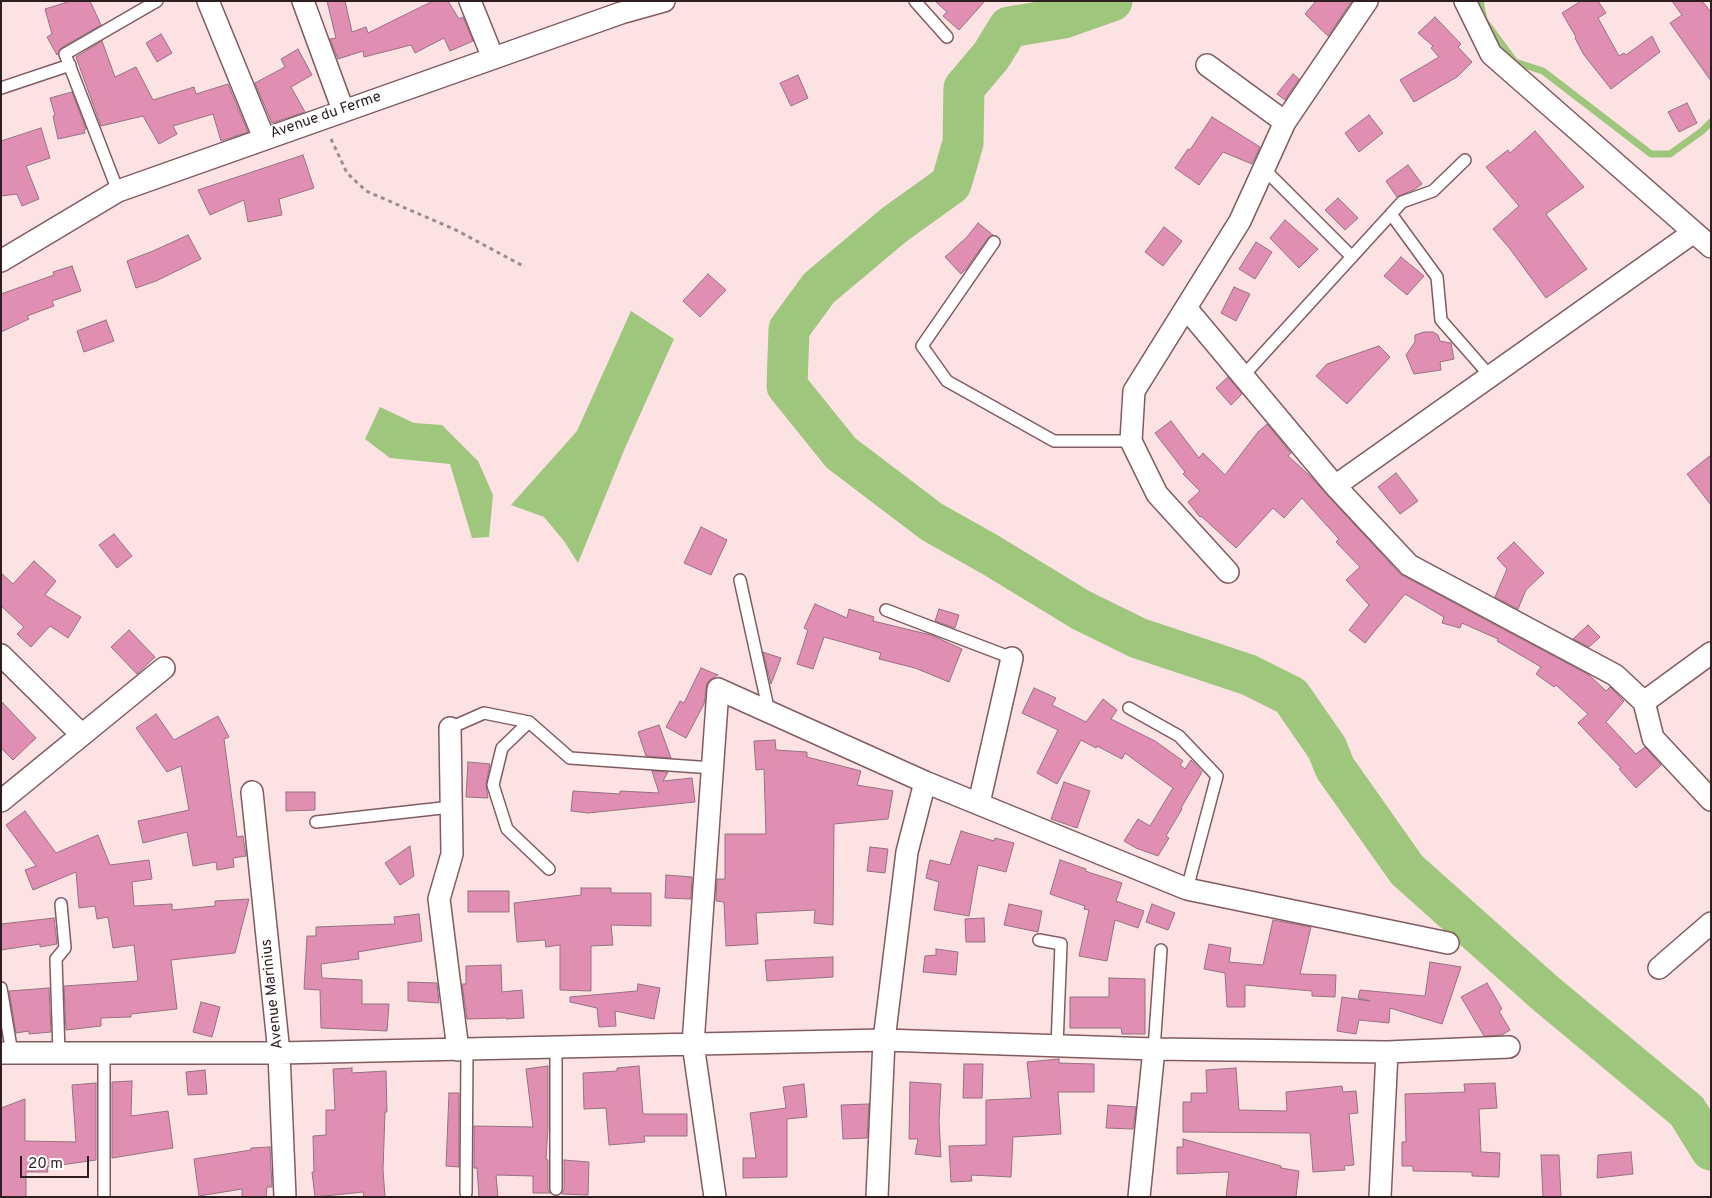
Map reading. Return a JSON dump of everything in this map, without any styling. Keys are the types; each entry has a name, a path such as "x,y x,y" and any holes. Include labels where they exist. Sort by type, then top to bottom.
{"street":[{"path":"208,1 264,138"},
{"path":"303,1 343,110"},
{"path":"470,1 493,58"},
{"name":"Avenue du Ferme","path":"1,261 118,191 493,58 619,7 664,1"},
{"path":"1228,572 1157,494 1131,441 1134,391 1240,221 1285,122 1366,1"},
{"path":"1465,1 1490,54 1711,248"},
{"path":"1207,65 1285,122"},
{"path":"1335,486 1694,232"},
{"path":"1186,308 1335,486 1409,565 1615,675 1644,702 1653,738 1711,800"},
{"path":"1644,702 1711,653"},
{"path":"1,655 82,735"},
{"path":"979,803 1012,658"},
{"path":"1,801 164,668"},
{"path":"715,1197 693,1044 718,689 925,782 1187,889 1448,943"},
{"path":"450,728 452,854 438,899 462,1050"},
{"path":"877,1197 884,1040 907,852 925,782"},
{"name":"Avenue Marinius","path":"252,792 279,1053 285,1197"},
{"path":"1659,968 1711,923"},
{"path":"7,1053 279,1053 884,1040 1154,1049 1387,1052 1509,1047"},
{"path":"1139,1197 1154,1049"},
{"path":"1380,1197 1387,1052"}],"lane":[{"path":"118,191 65,54 157,1"},
{"path":"915,1 947,37"},
{"path":"1,88 70,65"},
{"path":"1242,376 1402,202 1433,191 1465,160"},
{"path":"1264,169 1352,257"},
{"path":"1391,214 1437,277 1440,320 1490,376"},
{"path":"994,242 922,346 947,381 1054,440 1131,441"},
{"path":"740,580 769,712"},
{"path":"886,610 1012,658"},
{"path":"1129,708 1179,736 1217,776 1187,889"},
{"path":"450,728 484,712 528,722 570,758 713,768"},
{"path":"528,722 502,748 494,785 507,829 549,869"},
{"path":"316,822 451,807"},
{"path":"59,1053 56,959 65,948 61,904"},
{"path":"1039,940 1061,944 1057,1046"},
{"path":"1154,1049 1161,950"},
{"path":"1,988 7,1053"},
{"path":"556,1048 556,1189"},
{"path":"462,1050 466,1193"},
{"path":"104,1053 104,1197"}],"path":[{"path":"321,118 347,173 366,191 456,230 525,267"}],"shaded area":[{"path":"631,311 674,339 625,448 578,563 564,541 544,517 511,505 577,431"},
{"path":"380,407 414,423 442,425 478,461 493,495 489,537 472,538 450,464 390,458 365,439"}],"building":[{"path":"71,1 90,1 101,25 61,48 57,55 47,37 52,34 45,9"},
{"path":"327,1 345,1 352,32 366,27 368,33 433,1 448,1 459,19 463,17 473,41 450,51 444,38 415,53 411,45 364,57 363,51 338,59 330,39 336,38"},
{"path":"935,1 985,1 959,30 943,16 947,12"},
{"path":"1316,1 1352,1 1328,36 1305,14"},
{"path":"1581,1 1598,1 1606,13 1598,18 1619,56 1624,53 1626,55 1652,36 1660,52 1611,89 1584,55 1562,13"},
{"path":"1672,1 1702,1 1711,12 1711,81 1670,23 1682,15"},
{"path":"1435,17 1461,44 1458,47 1472,62 1457,77 1414,102 1400,80 1439,57 1431,48 1433,46 1418,33"},
{"path":"161,34 172,53 157,62 146,43"},
{"path":"102,41 115,77 136,67 153,100 194,87 196,94 228,84 248,132 221,141 213,114 173,126 177,134 159,144 143,116 101,126 76,57"},
{"path":"298,49 312,75 291,87 305,112 272,123 255,83 285,67 281,59"},
{"path":"1293,74 1299,79 1285,100 1277,94"},
{"path":"798,75 808,98 791,106 780,83"},
{"path":"72,92 86,129 84,130 85,133 58,139 53,116 55,115 50,98"},
{"path":"1687,103 1697,123 1679,132 1668,112"},
{"path":"1369,115 1383,133 1359,152 1345,133"},
{"path":"1212,117 1260,147 1252,164 1223,152 1199,185 1175,168 1188,149 1190,150"},
{"path":"41,128 50,158 26,166 39,199 22,206 17,194 1,196 1,141"},
{"path":"1535,131 1584,187 1546,214 1587,269 1546,298 1493,229 1519,206 1486,167 1508,150 1510,153"},
{"path":"303,155 314,188 279,199 282,215 248,222 244,200 210,215 198,190"},
{"path":"1408,165 1422,184 1397,197 1386,181"},
{"path":"1338,198 1358,218 1345,230 1325,210"},
{"path":"1285,220 1318,249 1299,268 1270,238"},
{"path":"978,223 993,235 988,238 961,274 945,257 967,237"},
{"path":"1164,227 1182,241 1163,266 1145,252"},
{"path":"188,235 201,259 156,281 136,288 127,261"},
{"path":"1256,242 1272,252 1255,279 1239,269"},
{"path":"1401,257 1424,276 1407,295 1384,276"},
{"path":"72,266 81,291 52,301 54,306 27,316 29,319 1,332 1,294 54,275 53,272"},
{"path":"708,274 726,290 700,317 683,301"},
{"path":"1234,287 1250,294 1236,321 1221,313"},
{"path":"106,320 114,341 84,352 77,331"},
{"path":"1433,332 1438,335 1440,341 1451,343 1454,359 1440,362 1441,370 1414,374 1406,355 1415,342 1415,335"},
{"path":"1379,346 1390,357 1347,404 1316,376 1327,364"},
{"path":"1228,377 1242,394 1231,405 1216,388"},
{"path":"1171,421 1199,458 1203,453 1225,475 1258,432 1267,424 1291,453 1288,456 1309,475 1400,574 1589,675 1606,691 1610,687 1624,701 1606,722 1636,754 1645,747 1661,765 1636,788 1619,769 1621,768 1578,723 1588,714 1556,685 1554,687 1536,674 1541,667 1497,641 1498,639 1462,623 1460,628 1442,623 1444,617 1405,594 1365,643 1349,630 1369,605 1346,580 1360,567 1336,542 1339,539 1302,498 1284,518 1273,508 1236,548 1200,517 1188,502 1200,491 1183,474 1185,472 1155,433"},
{"path":"1711,455 1711,505 1687,474"},
{"path":"1396,473 1418,501 1400,514 1378,487"},
{"path":"701,527 727,540 711,575 684,563"},
{"path":"114,534 132,556 117,568 99,545"},
{"path":"1514,542 1544,573 1526,590 1518,609 1495,597 1507,569 1497,558"},
{"path":"34,561 56,581 45,595 81,617 68,638 50,626 31,647 17,634 24,627 1,606 1,573 13,584"},
{"path":"815,604 847,618 849,609 874,617 873,621 931,635 962,649 949,682 915,668 879,659 881,653 824,637 813,669 797,664 808,630 804,628"},
{"path":"939,609 959,615 955,628 935,621"},
{"path":"1588,625 1600,637 1589,647 1573,639"},
{"path":"129,630 155,657 137,674 111,647"},
{"path":"763,652 781,658 771,684"},
{"path":"701,668 718,675 707,683 704,704 686,738 666,727 680,701 684,703"},
{"path":"1034,688 1056,698 1052,705 1086,722 1103,699 1117,710 1111,719 1155,741 1183,761 1180,765 1185,769 1191,760 1202,772 1166,836 1169,838 1158,856 1136,848 1124,841 1138,819 1150,826 1173,788 1125,753 1122,759 1081,740 1057,784 1037,773 1058,730 1022,713"},
{"path":"1,701 36,738 13,760 1,748"},
{"path":"156,714 174,740 218,716 229,737 224,739 237,837 243,836 246,856 233,858 234,867 217,870 216,862 193,866 187,832 143,843 138,821 189,810 181,766 167,772 136,728"},
{"path":"659,725 671,758 646,756 638,732"},
{"path":"775,740 776,750 807,752 807,757 861,771 857,785 893,791 888,819 834,824 833,925 814,923 815,910 756,913 758,944 726,946 724,902 716,901 717,879 725,879 725,834 766,834 764,769 756,770 754,741"},
{"path":"468,762 490,764 486,784 488,798 466,797"},
{"path":"652,771 668,772 663,781 692,778 695,802 588,813 571,811 573,791 620,794 620,791 659,793"},
{"path":"1064,782 1090,791 1077,828 1051,819"},
{"path":"286,792 315,792 315,810 286,811"},
{"path":"25,811 56,853 98,835 110,865 149,860 152,879 132,882 134,906 172,904 172,910 215,906 215,901 249,899 235,953 171,960 177,1009 131,1014 131,1017 101,1018 101,1026 66,1030 64,986 138,981 134,945 113,948 108,917 97,919 95,906 79,908 76,872 33,890 25,870 36,866 6,825"},
{"path":"961,831 994,841 995,838 1014,843 1006,872 978,865 969,916 934,910 939,882 926,878 930,860 950,865"},
{"path":"410,846 414,876 400,885 385,863"},
{"path":"870,847 888,849 885,873 867,871"},
{"path":"1060,860 1086,869 1085,871 1122,883 1116,901 1144,911 1138,928 1115,920 1107,961 1079,956 1089,910 1084,909 1085,906 1050,894"},
{"path":"666,875 692,877 691,899 665,898"},
{"path":"581,888 611,888 611,893 651,893 651,926 611,925 613,945 591,946 591,991 560,990 560,945 546,947 545,940 517,942 514,903 581,895"},
{"path":"468,891 509,891 509,912 468,912"},
{"path":"1009,904 1042,911 1038,932 1004,925"},
{"path":"1152,904 1175,913 1168,930 1146,922"},
{"path":"419,914 422,941 358,952 359,959 321,964 322,978 362,980 362,1004 389,1004 387,1031 321,1028 320,990 304,989 307,936 316,936 316,927 395,924 394,917"},
{"path":"54,918 57,944 40,947 40,944 1,950 1,924"},
{"path":"984,918 985,942 966,942 965,919"},
{"path":"1273,920 1311,927 1300,974 1336,975 1335,997 1312,996 1312,991 1245,985 1245,1007 1227,1007 1225,973 1204,969 1209,944 1231,948 1229,962 1263,965"},
{"path":"936,949 958,952 956,975 923,972 925,956 936,955"},
{"path":"833,957 833,977 767,981 765,960"},
{"path":"1430,962 1461,967 1442,1024 1390,1008 1389,1023 1359,1020 1356,1034 1337,1031 1342,997 1370,1001 1358,998 1360,990 1425,996"},
{"path":"501,965 502,992 522,990 524,1018 467,1019 462,984 466,984 466,966"},
{"path":"1109,978 1145,979 1145,1034 1122,1034 1121,1028 1070,1028 1070,997 1109,997"},
{"path":"408,982 437,983 439,1003 408,1001"},
{"path":"1487,983 1502,1009 1499,1011 1510,1030 1502,1035 1484,1036 1461,997"},
{"path":"638,984 660,988 654,1019 615,1011 616,1026 599,1027 597,1008 570,1002 570,997 637,991"},
{"path":"49,988 51,1032 29,1034 29,1031 16,1033 9,991"},
{"path":"201,1002 220,1007 212,1037 193,1032"},
{"path":"1059,1059 1059,1063 1094,1064 1094,1092 1058,1092 1061,1134 1013,1137 1011,1177 971,1175 972,1181 951,1182 949,1146 986,1145 986,1100 1031,1098 1027,1062"},
{"path":"964,1064 983,1064 982,1098 963,1098"},
{"path":"548,1066 546,1159 548,1160 548,1189 550,1193 533,1193 533,1176 496,1175 498,1197 479,1197 477,1168 474,1168 474,1126 533,1127 526,1069"},
{"path":"639,1066 643,1114 687,1114 687,1136 644,1136 645,1142 609,1145 606,1108 584,1109 583,1073 617,1071 617,1068"},
{"path":"352,1068 352,1073 386,1071 387,1112 385,1112 383,1170 385,1197 364,1197 363,1192 315,1197 312,1172 314,1172 313,1136 326,1135 326,1110 335,1110 333,1069"},
{"path":"1236,1068 1239,1110 1287,1111 1286,1092 1342,1086 1343,1092 1356,1091 1358,1113 1349,1114 1354,1165 1344,1166 1345,1170 1313,1172 1310,1133 1183,1132 1183,1102 1191,1102 1191,1093 1207,1093 1206,1070"},
{"path":"205,1070 207,1094 188,1095 186,1072"},
{"path":"132,1081 131,1116 168,1111 173,1148 112,1158 112,1082"},
{"path":"910,1082 941,1084 939,1121 941,1157 915,1154 918,1139 909,1139"},
{"path":"96,1083 96,1160 47,1167 48,1172 26,1172 26,1197 1,1197 1,1108 25,1099 25,1141 76,1142 72,1085"},
{"path":"1495,1083 1497,1108 1479,1109 1481,1152 1500,1153 1499,1177 1472,1176 1472,1172 1413,1171 1413,1166 1402,1166 1402,1142 1406,1142 1405,1094 1465,1092 1464,1084"},
{"path":"804,1084 807,1117 787,1119 787,1177 743,1178 743,1158 756,1158 750,1113 786,1108 783,1087"},
{"path":"449,1093 459,1093 459,1167 446,1166"},
{"path":"869,1104 867,1138 843,1139 841,1105"},
{"path":"1108,1105 1136,1107 1133,1129 1106,1128"},
{"path":"1183,1139 1281,1166 1281,1168 1299,1171 1296,1197 1226,1197 1229,1172 1177,1174 1177,1147 1183,1147"},
{"path":"270,1147 272,1187 267,1187 266,1197 242,1197 242,1189 199,1196 194,1159 251,1150 251,1148"},
{"path":"1631,1152 1633,1174 1597,1178 1598,1155"},
{"path":"1541,1155 1559,1155 1561,1197 1543,1197"},
{"path":"564,1160 589,1162 588,1195 562,1194 564,1189"}],"waterway":[{"path":"1112,1 1064,18 1009,27 991,56 964,88 963,143 951,184 894,225 819,288 789,329 787,386 841,453 932,522 1081,610 1138,638 1249,675 1291,696 1327,748 1335,768 1407,870 1545,993 1687,1111 1711,1150"},
{"path":"1480,1 1484,20 1515,62 1543,71 1651,154 1670,154 1702,131 1711,122"}]}
